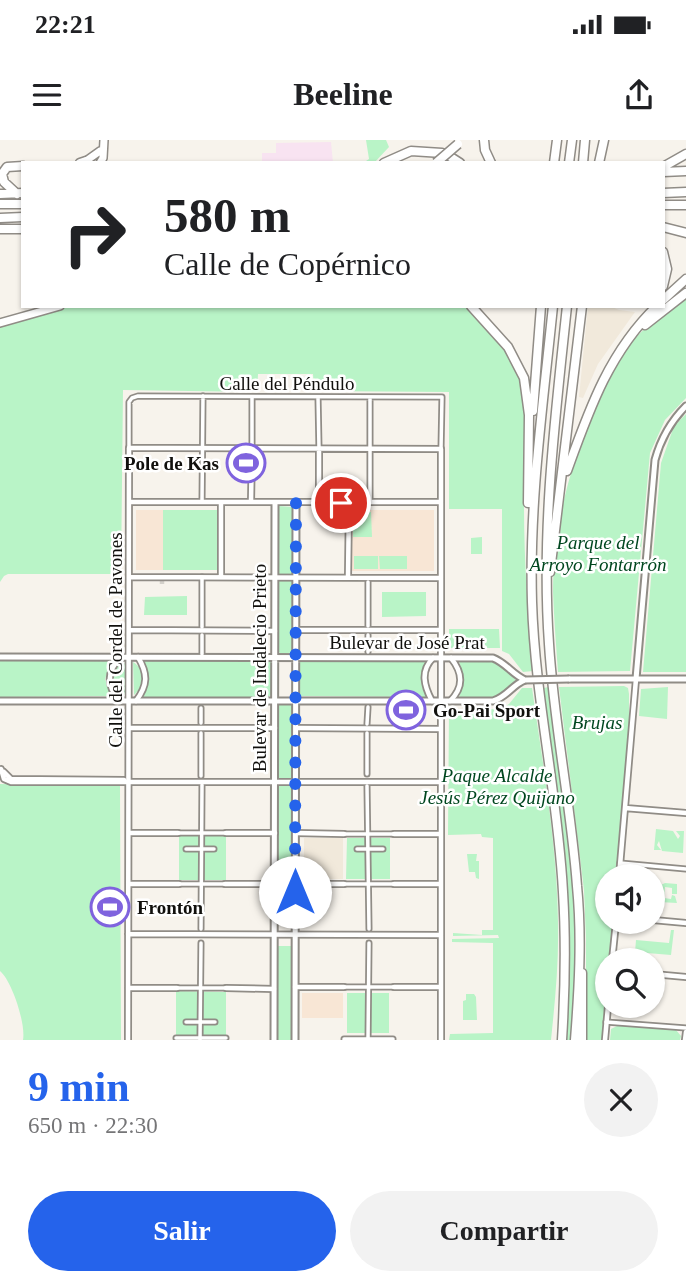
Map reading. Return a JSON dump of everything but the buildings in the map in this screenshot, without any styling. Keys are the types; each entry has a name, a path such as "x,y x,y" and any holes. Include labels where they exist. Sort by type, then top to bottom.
{"highway":[{"path":"484,140 490,161"},
{"path":"552,140 554,161"},
{"path":"554,161 557,140"},
{"path":"569,161 572,140"},
{"path":"583,161 585,140"},
{"path":"599,161 603,140"},
{"path":"438,161 459,142"},
{"path":"388,161 411,151 445,154 457,161"},
{"path":"665,168 686,154"},
{"path":"0,167 12,162 21,164"},
{"path":"20,193 4,182 2,174 7,167 21,164"},
{"path":"665,169 686,170"},
{"path":"665,193 686,192"},
{"path":"0,194 20,193"},
{"path":"0,204 21,204"},
{"path":"665,205 686,205"},
{"path":"0,218 21,217"},
{"path":"665,228 686,233"},
{"path":"0,229 21,229"},
{"path":"665,298 686,279"},
{"path":"620,349 686,293"},
{"path":"473,308 508,347 520,368 528,402 528,504 531,523"},
{"path":"529,466 541,308"},
{"path":"554,308 531,523 533,617 563,891 561,1040"},
{"path":"567,308 548,498 547,603 553,691 578,888 579,961 575,1040"},
{"path":"547,603 582,308"},
{"path":"561,487 594,397 620,349 655,308"},
{"path":"579,961 583,979 582,1040"}],"main road":[{"path":"100,161 104,140"},
{"path":"101,161 104,140"},
{"path":"85,161 100,151"},
{"path":"0,323 53,308"}],"street":[{"name":"Calle del Péndulo","path":"129,448 129,402 132,398 203,396 442,397 441,449"},
{"path":"202,502 203,396"},
{"path":"251,502 252,397"},
{"path":"318,397 319,503"},
{"path":"370,397 370,502"},
{"path":"686,406 670,424 655,460 620,863 686,869"},
{"path":"129,448 441,449 441,631 438,658 441,701 441,1040"},
{"name":"Calle del Cordel de Pavones","path":"128,1040 129,448"},
{"path":"129,502 441,502"},
{"path":"221,502 221,577"},
{"name":"Bulevar de Indalecio Prieto","path":"274,1040 275,503"},
{"name":"Bulevar de Indalecio Prieto","path":"295,1040 296,503"},
{"path":"348,577 349,503"},
{"path":"129,577 441,578"},
{"path":"202,577 202,628"},
{"path":"368,582 368,626"},
{"path":"129,630 275,631"},
{"path":"296,630 441,631"},
{"path":"202,635 202,654"},
{"path":"368,635 368,652"},
{"name":"Bulevar de José Prat","path":"0,657 493,658 506,665 514,675 525,680"},
{"path":"119,701 111,691 109,679 112,666 120,657"},
{"path":"136,701 146,686 146,676 138,657"},
{"path":"432,701 424,683 425,671 438,658"},
{"path":"450,701 457,693 461,680 458,667 451,658"},
{"path":"0,701 493,701 525,680 686,680"},
{"path":"367,724 368,707"},
{"path":"201,708 201,723"},
{"path":"129,728 275,728"},
{"path":"296,728 441,729"},
{"path":"201,733 201,776"},
{"path":"367,733 367,774"},
{"path":"129,781 11,779 1,769 4,779 11,782 441,782"},
{"path":"201,929 202,785"},
{"path":"367,786 369,929"},
{"path":"625,808 686,813"},
{"path":"129,833 275,833"},
{"path":"296,833 441,834"},
{"path":"186,849 214,849"},
{"path":"357,849 383,849"},
{"path":"129,884 274,884"},
{"path":"295,884 441,884"},
{"path":"665,921 686,923"},
{"path":"128,934 441,935"},
{"path":"200,1039 201,943"},
{"path":"368,1039 369,943"},
{"path":"665,975 686,976"},
{"path":"295,987 441,988"},
{"path":"128,988 274,989"},
{"path":"605,1040 606,1018"},
{"path":"186,1022 215,1023"},
{"path":"606,1022 686,1030 685,1040"},
{"path":"176,1038 226,1038"},
{"path":"344,1039 393,1039"}],"shaded area":[{"path":"331,142 333,161 262,161 262,153 276,153 276,143"},
{"path":"588,308 614,308 635,312 598,364 583,398 579,397"},
{"path":"136,510 163,510 163,570 136,570"},
{"path":"352,510 434,510 434,571 352,571"},
{"path":"304,838 343,838 343,879 304,879"},
{"path":"302,993 343,993 343,1018 302,1018"}],"green space":[{"path":"366,140 386,140 389,147 376,161 366,161 369,159"},
{"name":"Parque del Arroyo Fontarrón","path":"686,297 686,398 665,420 650,453 630,671 558,672 553,592 556,544 578,451 603,390 624,352 649,325"},
{"path":"62,308 468,308 497,339 516,367 524,393 527,424 525,547 533,671 523,672 509,654 502,651 502,509 449,509 449,392 314,391 313,374 258,374 257,392 123,390 121,574 8,574 0,582 0,327"},
{"path":"686,414 686,672 643,672 661,463 674,426"},
{"path":"279,506 293,507 293,574 279,574"},
{"path":"163,510 219,510 217,570 163,570"},
{"path":"353,512 371,512 372,537 353,537"},
{"path":"482,537 482,554 471,554 471,538"},
{"path":"354,556 378,556 378,569 354,569"},
{"path":"379,556 407,556 407,569 380,569"},
{"path":"278,581 293,581 293,652 282,655 277,650"},
{"path":"382,592 426,592 426,616 382,617"},
{"path":"187,596 187,615 144,615 145,597"},
{"path":"449,629 499,629 500,648 449,648"},
{"path":"112,659 105,679 111,696 0,697 0,660"},
{"path":"142,659 270,661 273,665 273,693 268,697 143,697 148,678"},
{"path":"300,661 427,661 421,679 427,697 300,696"},
{"path":"459,661 496,662 516,680 503,693 493,698 459,698 464,679"},
{"path":"122,662 125,664 126,694 123,695 116,693 113,684 114,672"},
{"path":"133,662 140,669 143,678 141,687 134,695"},
{"name":"Brujas","path":"624,686 628,688 629,694 629,748 619,864 595,864 595,934 613,934 611,948 595,948 595,1018 605,1018 603,1040 586,1040 584,890 559,687"},
{"path":"548,687 573,877 575,965 572,1040 567,1040 570,939 567,878 544,688"},
{"path":"668,687 667,719 639,716 641,689"},
{"name":"Paque Alcalde Jesús Pérez Quijano","path":"522,688 532,688 555,863 558,952 551,1040 449,1040 450,1034 493,1033 493,943 452,942 452,939 499,938 498,935 453,936 453,933 482,935 482,930 493,930 493,838 482,837 481,834 448,835 449,710 500,709 509,704"},
{"path":"278,705 293,705 293,778 278,778"},
{"path":"0,784 120,786 121,1040 23,1040 17,1003 0,971"},
{"path":"278,785 292,786 292,924 278,924"},
{"path":"656,829 673,831 678,839 680,836 676,831 684,831 683,853 662,851 659,841 657,845 661,850 654,850"},
{"path":"179,835 226,836 226,880 179,880"},
{"path":"347,838 390,838 390,879 346,879"},
{"path":"467,854 477,854 479,879 476,878 475,872 469,872"},
{"path":"665,883 677,884 677,894 672,894 672,888 665,887"},
{"path":"675,896 677,903 665,902 665,898"},
{"path":"671,930 674,930 671,955 665,954 665,948 635,948 636,940 669,943"},
{"path":"278,946 292,946 292,1040 278,1040"},
{"path":"176,991 226,992 226,1036 176,1036"},
{"path":"347,993 389,993 389,1033 347,1033"},
{"path":"466,994 474,994 476,997 477,1020 463,1020 463,1001 466,1000"},
{"path":"619,1025 676,1030 681,1036 680,1040 610,1040 611,1029"}],"place":[{"name":"Pole de Kas","path":"246,463"},
{"name":"Go-Pai Sport","path":"406,710"},
{"name":"Frontón","path":"110,907"}],"route":[{"path":"295,892 296,503 341,503"}]}
